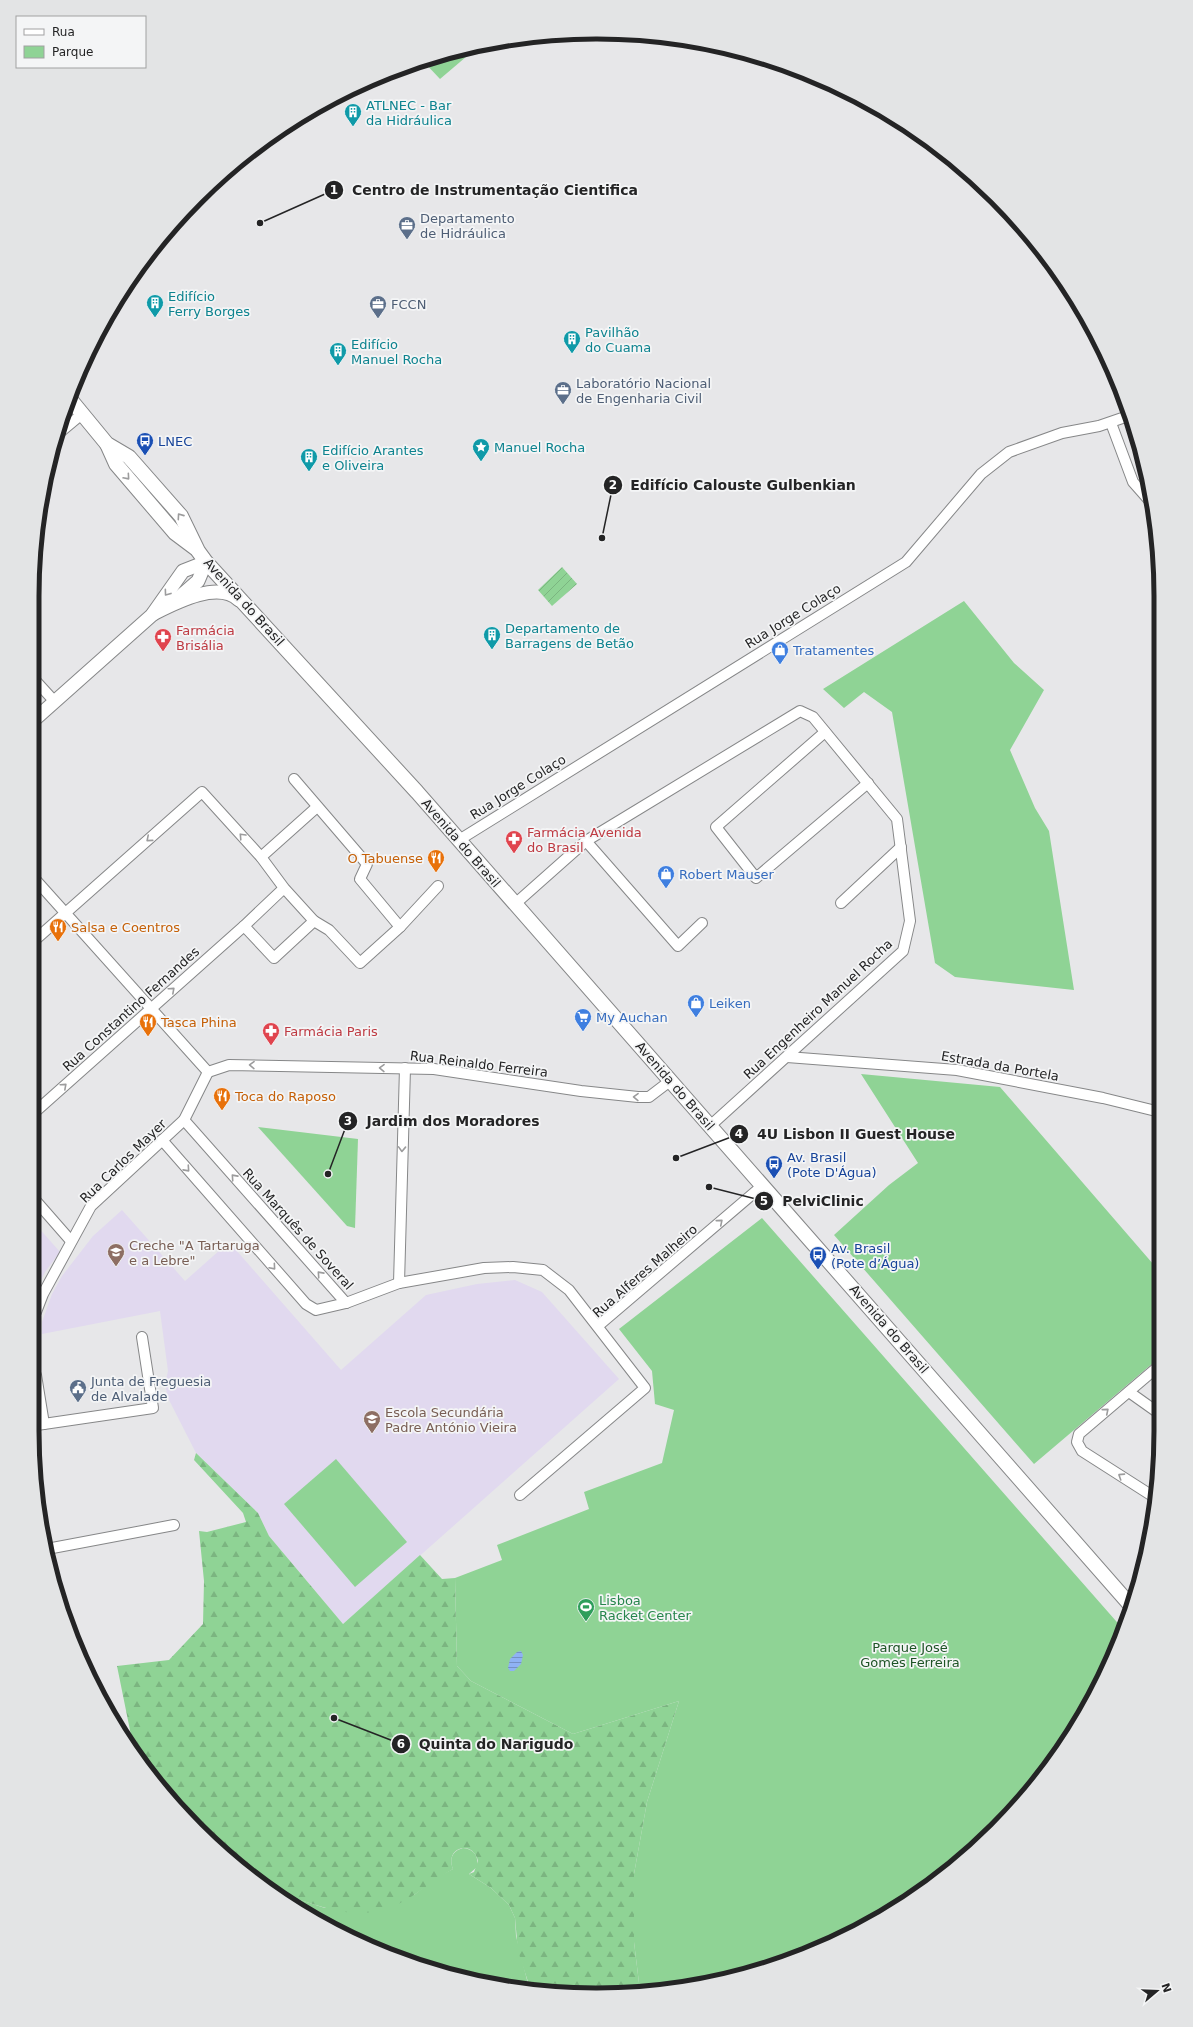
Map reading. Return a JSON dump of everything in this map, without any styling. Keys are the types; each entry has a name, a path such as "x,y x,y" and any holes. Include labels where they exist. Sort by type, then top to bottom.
{"main road":[{"name":"Avenida do Brasil","path":"74,404 107,444 129,457 181,516 198,551 206,562 315,678 459,840 1127,1601"}],"street":[{"path":"66,428 82,414"},
{"name":"Rua Jorge Colaço","path":"459,840 906,562 981,474 1009,452 1062,433 1124,417"},
{"path":"1110,422 1134,482 1144,494"},
{"path":"169,606 198,581 206,562"},
{"path":"39,716 152,615 183,571 206,562"},
{"path":"152,615 169,606 203,594 217,592 231,594 242,602"},
{"path":"39,684 55,702"},
{"name":"Rua Engenheiro Manuel Rocha","path":"514,904 586,841 800,711 813,717 897,819 910,922 903,952 710,1126"},
{"path":"825,732 716,827 756,878 868,783"},
{"path":"294,779 316,807 367,864 360,879 400,927"},
{"path":"39,937 202,792 261,857 284,888 314,921 329,930 360,963 400,927 438,886"},
{"path":"261,857 316,807"},
{"path":"586,841 678,946 702,923"},
{"path":"841,903 901,847"},
{"path":"39,883 208,1072"},
{"name":"Rua Constantino Fernandes","path":"39,1108 244,926 284,888"},
{"path":"244,926 274,958 314,921"},
{"name":"Estrada da Portela","path":"786,1057 957,1070 1103,1098 1154,1111"},
{"name":"Rua Reinaldo Ferreira","path":"208,1072 229,1065 442,1070 588,1092 638,1097 649,1097 670,1081"},
{"path":"399,1284 405,1068"},
{"name":"Rua Carlos Mayer","path":"39,1304 71,1241 92,1206 184,1120 208,1072"},
{"name":"Rua Marquês de Soveral","path":"184,1120 346,1304"},
{"name":"Rua Marquês de Soveral","path":"162,1140 306,1304 316,1310 346,1304"},
{"name":"Rua Alferes Malheiro","path":"520,1495 645,1388 598,1326 762,1186"},
{"path":"39,1204 71,1241"},
{"path":"346,1304 399,1284 484,1268 513,1266 543,1270 569,1290 598,1326"},
{"path":"39,1412 40,1425 153,1408 142,1337"},
{"path":"1150,1494 1082,1451 1077,1442 1077,1437 1154,1372"},
{"path":"1129,1392 1154,1410"},
{"path":"52,1548 174,1525"}],"shaded area":[{"name":"Escola Secundária Padre António Vieira","path":"122,1210 185,1281 229,1242 341,1370 426,1295 477,1284 515,1280 542,1292 619,1379 343,1624 269,1536 258,1513 196,1453 168,1398 165,1384 168,1371 160,1311 42,1334 42,1322 52,1294 62,1276 93,1236"},
{"path":"39,1228 60,1252 45,1272 39,1284"}],"green space":[{"path":"469,54 440,79 427,66"},
{"path":"562,567 577,584 552,606 538,590"},
{"path":"964,601 1014,663 1044,690 1010,750 1035,808 1049,831 1074,990 955,977 935,963 892,712 864,692 844,708 823,689"},
{"path":"861,1074 1000,1087 1154,1265 1154,1362 1034,1464 834,1235 889,1185 918,1163"},
{"path":"258,1127 358,1139 355,1228 347,1226"},
{"name":"Parque José Gomes Ferreira","path":"762,1218 1119,1624 1097,1677 1060,1740 1039,1770 991,1825 936,1873 875,1913 843,1931 810,1946 741,1969 705,1977 640,1986 634,1942 634,1874 647,1802 679,1701 573,1734 471,1681 457,1666 455,1578 502,1560 497,1545 589,1509 584,1492 662,1463 674,1410 655,1404 652,1371 619,1329"},
{"path":"196,1453 258,1513 269,1536 343,1624 420,1555 442,1579 455,1578 457,1666 471,1681 573,1734 679,1701 647,1802 634,1874 634,1942 640,1986 596,1988 560,1987 529,1984 518,1951 515,1918 509,1905 491,1888 469,1874 474,1872 478,1861 475,1854 471,1850 460,1848 452,1855 451,1861 453,1869 397,1905 365,1913 350,1913 320,1906 292,1897 287,1894 257,1873 229,1850 202,1825 177,1798 154,1770 131,1738 117,1666 169,1660 203,1624 204,1581 199,1531 207,1532 246,1522 243,1513 194,1460"},
{"path":"336,1459 407,1542 355,1587 284,1504"},
{"path":"463,1848 470,1850 476,1856 477,1867 469,1874 491,1888 509,1905 515,1918 516,1936 528,1983 452,1969 383,1946 350,1931 293,1898 325,1908 414,1895 434,1879 453,1869 451,1862 452,1856 459,1849"}],"water":[{"path":"521,1651 523,1655 521,1664 514,1671 510,1671 508,1668 510,1659 517,1652"}],"place":[{"name":"ATLNEC - Bar da Hidráulica","path":"353,127"},
{"name":"Centro de Instrumentação Cientifica","path":"260,223"},
{"name":"Departamento de Hidráulica","path":"407,240"},
{"name":"Edifício Ferry Borges","path":"155,318"},
{"name":"FCCN","path":"378,319"},
{"name":"Pavilhão do Cuama","path":"572,354"},
{"name":"Edifício Manuel Rocha","path":"338,366"},
{"name":"Laboratório Nacional de Engenharia Civil","path":"563,405"},
{"name":"LNEC","path":"145,456"},
{"name":"Manuel Rocha","path":"481,462"},
{"name":"Edifício Arantes e Oliveira","path":"309,472"},
{"name":"Edifício Calouste Gulbenkian","path":"602,538"},
{"name":"Departamento de Barragens de Betão","path":"492,650"},
{"name":"Farmácia Brisália","path":"163,652"},
{"name":"Tratamentes","path":"780,665"},
{"name":"Farmácia Avenida do Brasil","path":"514,854"},
{"name":"O Tabuense","path":"436,873"},
{"name":"Robert Mauser","path":"666,889"},
{"name":"Salsa e Coentros","path":"58,942"},
{"name":"Leiken","path":"696,1018"},
{"name":"My Auchan","path":"583,1032"},
{"name":"Tasca Phina","path":"148,1037"},
{"name":"Farmácia Paris","path":"271,1046"},
{"name":"Toca do Raposo","path":"222,1111"},
{"name":"4U Lisbon II Guest House","path":"676,1158"},
{"name":"Jardim dos Moradores","path":"328,1174"},
{"name":"Av. Brasil (Pote D'Água)","path":"774,1179"},
{"name":"PelviClinic","path":"709,1187"},
{"name":"Creche \"A Tartaruga e a Lebre\"","path":"116,1267"},
{"name":"Av. Brasil (Pote d’Água)","path":"818,1270"},
{"name":"Junta de Freguesia de Alvalade","path":"78,1403"},
{"name":"Escola Secundária Padre António Vieira","path":"372,1434"},
{"name":"Lisboa Racket Center","path":"586,1622"},
{"name":"Quinta do Narigudo","path":"334,1718"}]}
